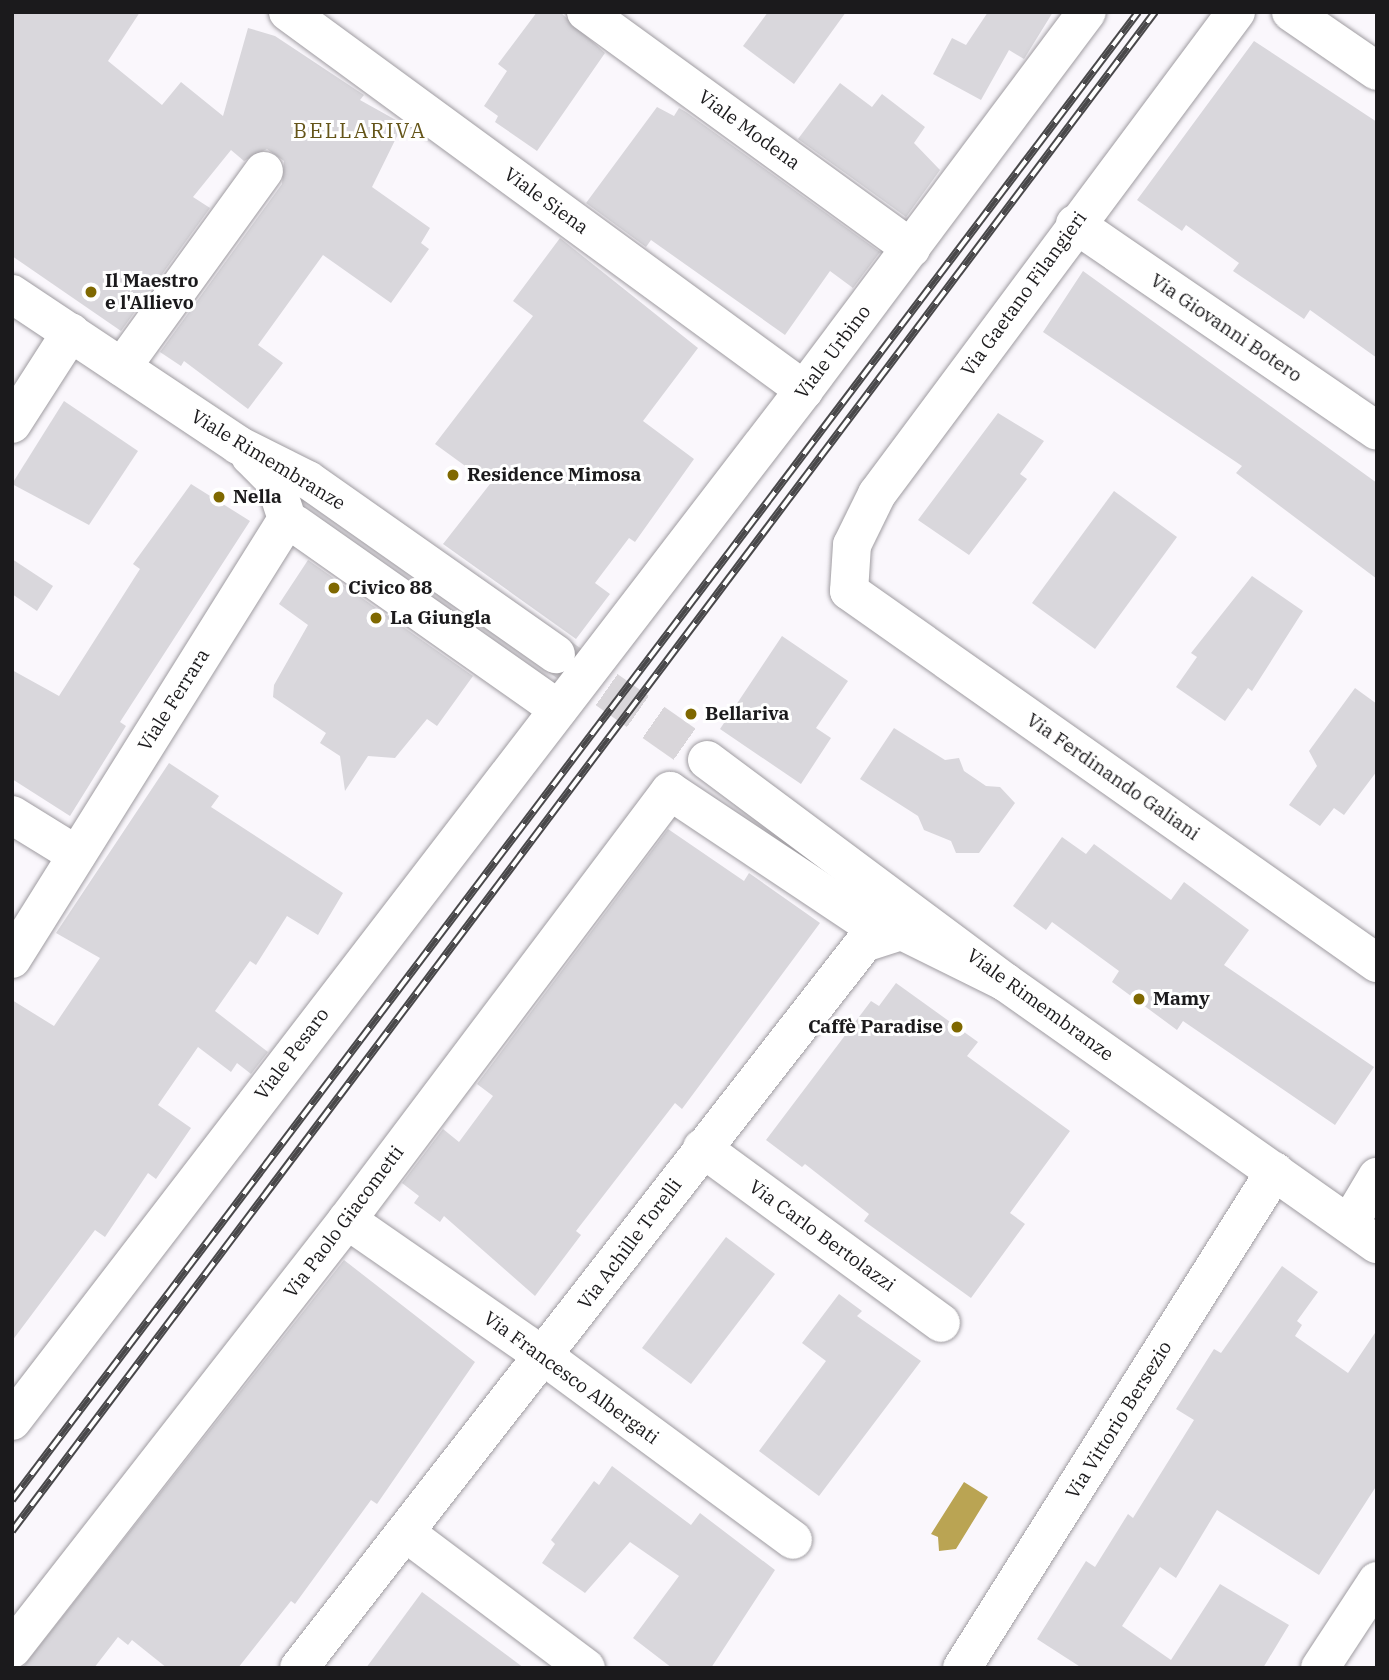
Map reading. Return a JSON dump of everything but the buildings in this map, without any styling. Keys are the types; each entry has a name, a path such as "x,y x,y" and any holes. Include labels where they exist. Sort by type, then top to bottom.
{"street":[{"name":"Viale Siena","path":"288,12 804,390"},
{"name":"Viale Modena","path":"586,12 911,248"},
{"name":"Viale Urbino","path":"570,679 804,390 1087,12"},
{"name":"Via Gaetano Filangieri","path":"849,591 852,545 877,494 1075,224 1236,12"},
{"path":"1291,12 1377,71"},
{"path":"122,367 264,171"},
{"name":"Via Giovanni Botero","path":"1075,224 1377,431"},
{"name":"Viale Rimembranze","path":"12,294 239,445 307,480 570,679"},
{"path":"12,424 71,332"},
{"name":"Viale Ferrara","path":"12,959 287,519 274,480 239,445"},
{"path":"320,477 570,679"},
{"path":"295,524 570,679"},
{"name":"Via Ferdinando Galiani","path":"849,591 1377,964"},
{"name":"Viale Pesaro","path":"12,1421 570,679"},
{"name":"Viale Rimembranze","path":"707,760 1005,982 1363,1234"},
{"name":"Via Paolo Giacometti","path":"12,1649 347,1220 670,791 883,933"},
{"path":"12,815 77,855"},
{"path":"883,933 902,932 1005,982"},
{"name":"Via Achille Torelli","path":"299,1668 544,1357 845,961 883,933"},
{"name":"Via Carlo Bertolazzi","path":"702,1148 941,1323"},
{"name":"Via Vittorio Bersezio","path":"962,1668 1275,1171"},
{"path":"1363,1234 1377,1177"},
{"name":"Via Francesco Albergati","path":"347,1220 544,1357 793,1540"},
{"path":"406,1533 586,1668"},
{"path":"1320,1668 1377,1581"}],"shaded area":[{"path":"964,1482 988,1497 956,1549 939,1551 938,1537 931,1534"}],"tunnel":[{"path":"560,657 707,760"}],"railway":[{"path":"12,1500 1138,12"},
{"path":"12,1531 1155,12"}],"place":[{"name":"Il Maestro e l'Allievo","path":"91,292"},
{"name":"Residence Mimosa","path":"453,475"},
{"name":"Nella","path":"219,497"},
{"name":"Civico 88","path":"334,588"},
{"name":"La Giungla","path":"376,618"},
{"name":"Bellariva","path":"691,714"},
{"name":"Mamy","path":"1139,999"},
{"name":"Caffè Paradise","path":"957,1027"}],"district":[{"name":"BELLARIVA","path":"360,130"}]}
